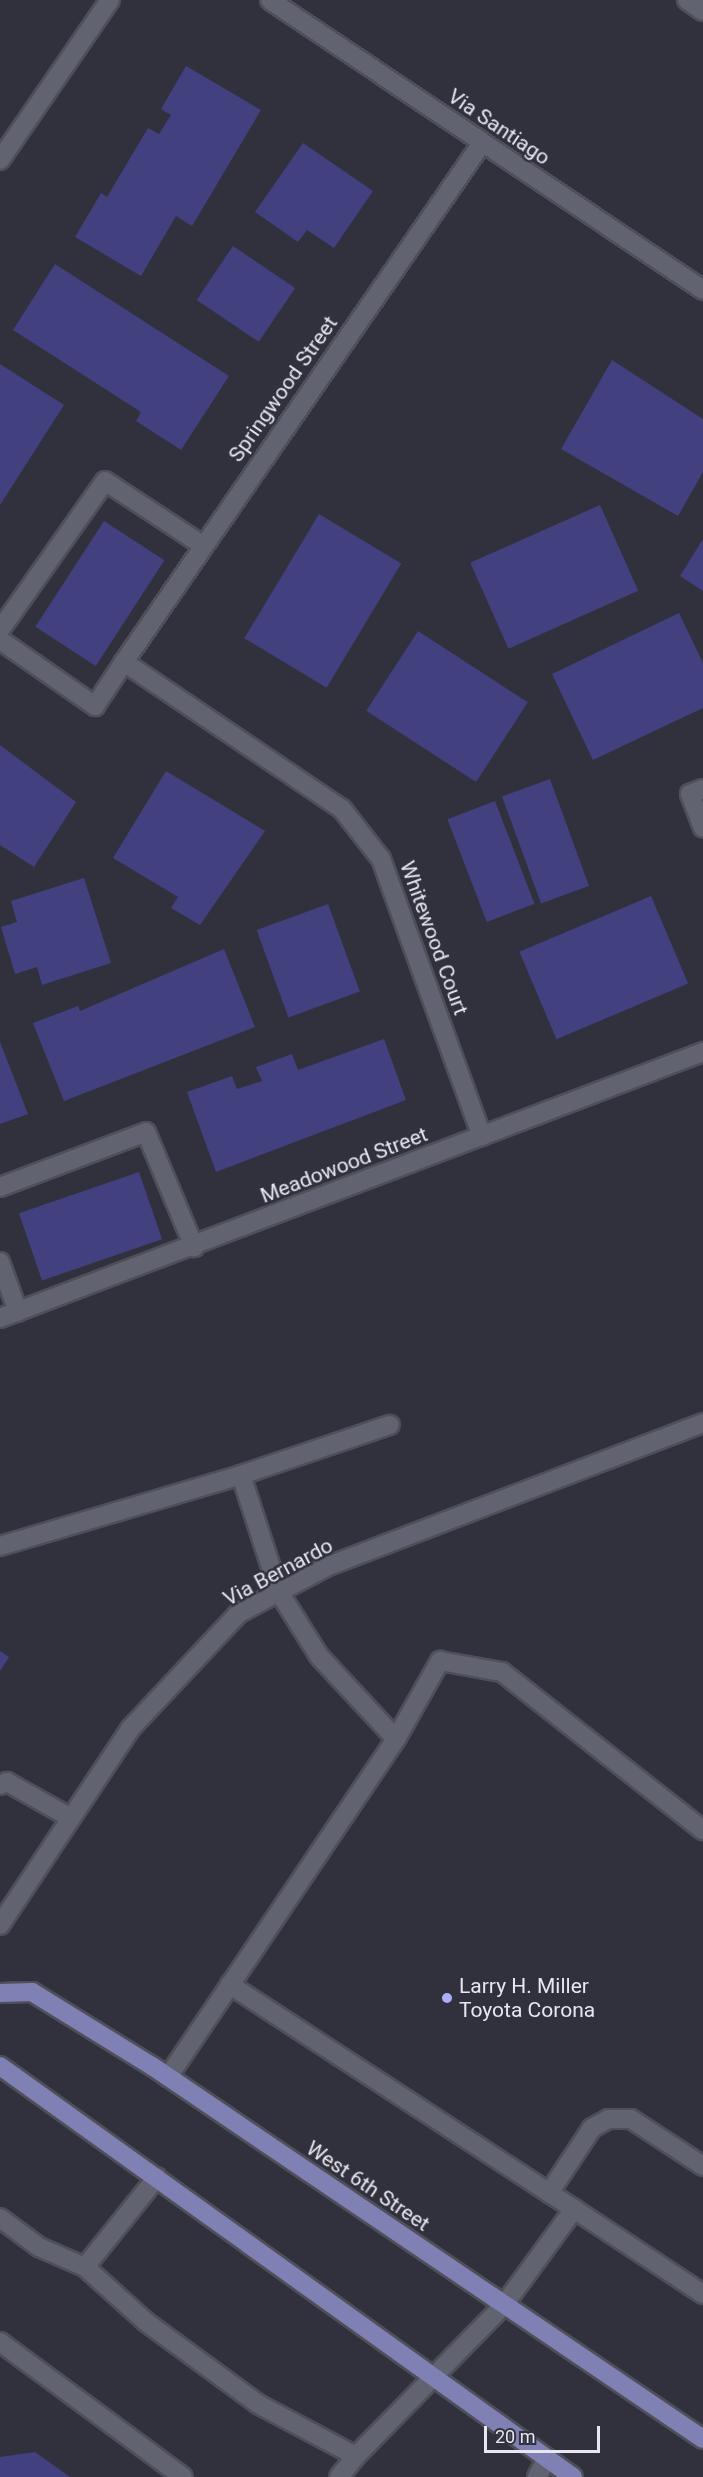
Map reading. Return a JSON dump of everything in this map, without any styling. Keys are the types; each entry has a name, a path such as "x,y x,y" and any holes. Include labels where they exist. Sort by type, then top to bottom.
{"main road":[{"name":"West 6th Street","path":"0,1993 32,1992 168,2077 703,2439"},
{"path":"0,2066 573,2477"}],"street":[{"path":"0,160 110,0"},
{"name":"Via Santiago","path":"270,0 703,290"},
{"path":"687,0 703,11"},
{"name":"Springwood Street","path":"0,640 95,706 202,546 482,144"},
{"path":"0,630 105,481 202,546"},
{"name":"Whitewood Court","path":"124,662 342,809 381,859 482,1136"},
{"path":"703,789 690,794 703,828"},
{"name":"Meadowood Street","path":"0,1318 194,1247 703,1053"},
{"path":"0,1187 146,1132 194,1247"},
{"path":"0,1262 18,1312"},
{"name":"Via Bernardo","path":"0,1924 69,1817 130,1729 184,1666 239,1613 326,1567 703,1423"},
{"path":"0,1546 241,1475 390,1425"},
{"path":"241,1475 279,1593 319,1656 396,1739"},
{"path":"168,2077 396,1739 440,1661 502,1672 703,1830"},
{"path":"0,1785 7,1782 69,1817"},
{"path":"230,1984 703,2294"},
{"path":"549,2193 592,2128 608,2119 632,2119 703,2166"},
{"path":"85,2267 156,2177"},
{"path":"339,2477 504,2305 574,2209"},
{"path":"0,2218 39,2247 85,2267 146,2322 258,2404 357,2456"},
{"path":"0,2342 183,2477"},
{"path":"537,2477 547,2458"}],"building":[{"path":"186,66 261,110 192,226 176,216 141,276 75,237 101,193 107,197 148,128 159,134 171,115 161,109"},
{"path":"303,143 373,191 334,248 307,230 298,242 255,212"},
{"path":"233,246 295,288 259,342 197,300"},
{"path":"55,264 229,376 181,450 136,421 141,412 13,330"},
{"path":"612,360 703,419 703,472 678,516 561,449"},
{"path":"0,364 64,405 0,505"},
{"path":"600,505 638,591 509,649 470,563"},
{"path":"319,514 401,563 327,688 244,638"},
{"path":"104,521 164,560 96,666 35,627"},
{"path":"703,539 703,591 680,576"},
{"path":"679,613 703,663 703,708 593,760 552,674"},
{"path":"418,631 528,702 476,782 366,711"},
{"path":"0,745 76,802 34,867 0,845"},
{"path":"166,771 265,831 200,925 171,908 178,897 113,858"},
{"path":"550,779 589,886 541,904 502,796"},
{"path":"495,801 534,904 487,922 447,819"},
{"path":"84,878 111,963 42,985 37,967 15,974 1,927 17,922 11,901"},
{"path":"651,896 688,983 556,1039 519,952"},
{"path":"328,904 360,991 288,1017 257,930"},
{"path":"224,949 255,1027 64,1101 33,1023 78,1006 80,1011"},
{"path":"384,1039 406,1100 216,1172 187,1092 232,1076 237,1089 262,1081 256,1067 292,1054 298,1070"},
{"path":"0,1042 28,1114 0,1124"},
{"path":"139,1172 162,1239 42,1280 19,1213"},
{"path":"0,1651 9,1657 0,1671"},
{"path":"35,2452 70,2477 0,2477 0,2457"}],"place":[{"name":"Larry H. Miller Toyota Corona","path":"447,1998"}]}
